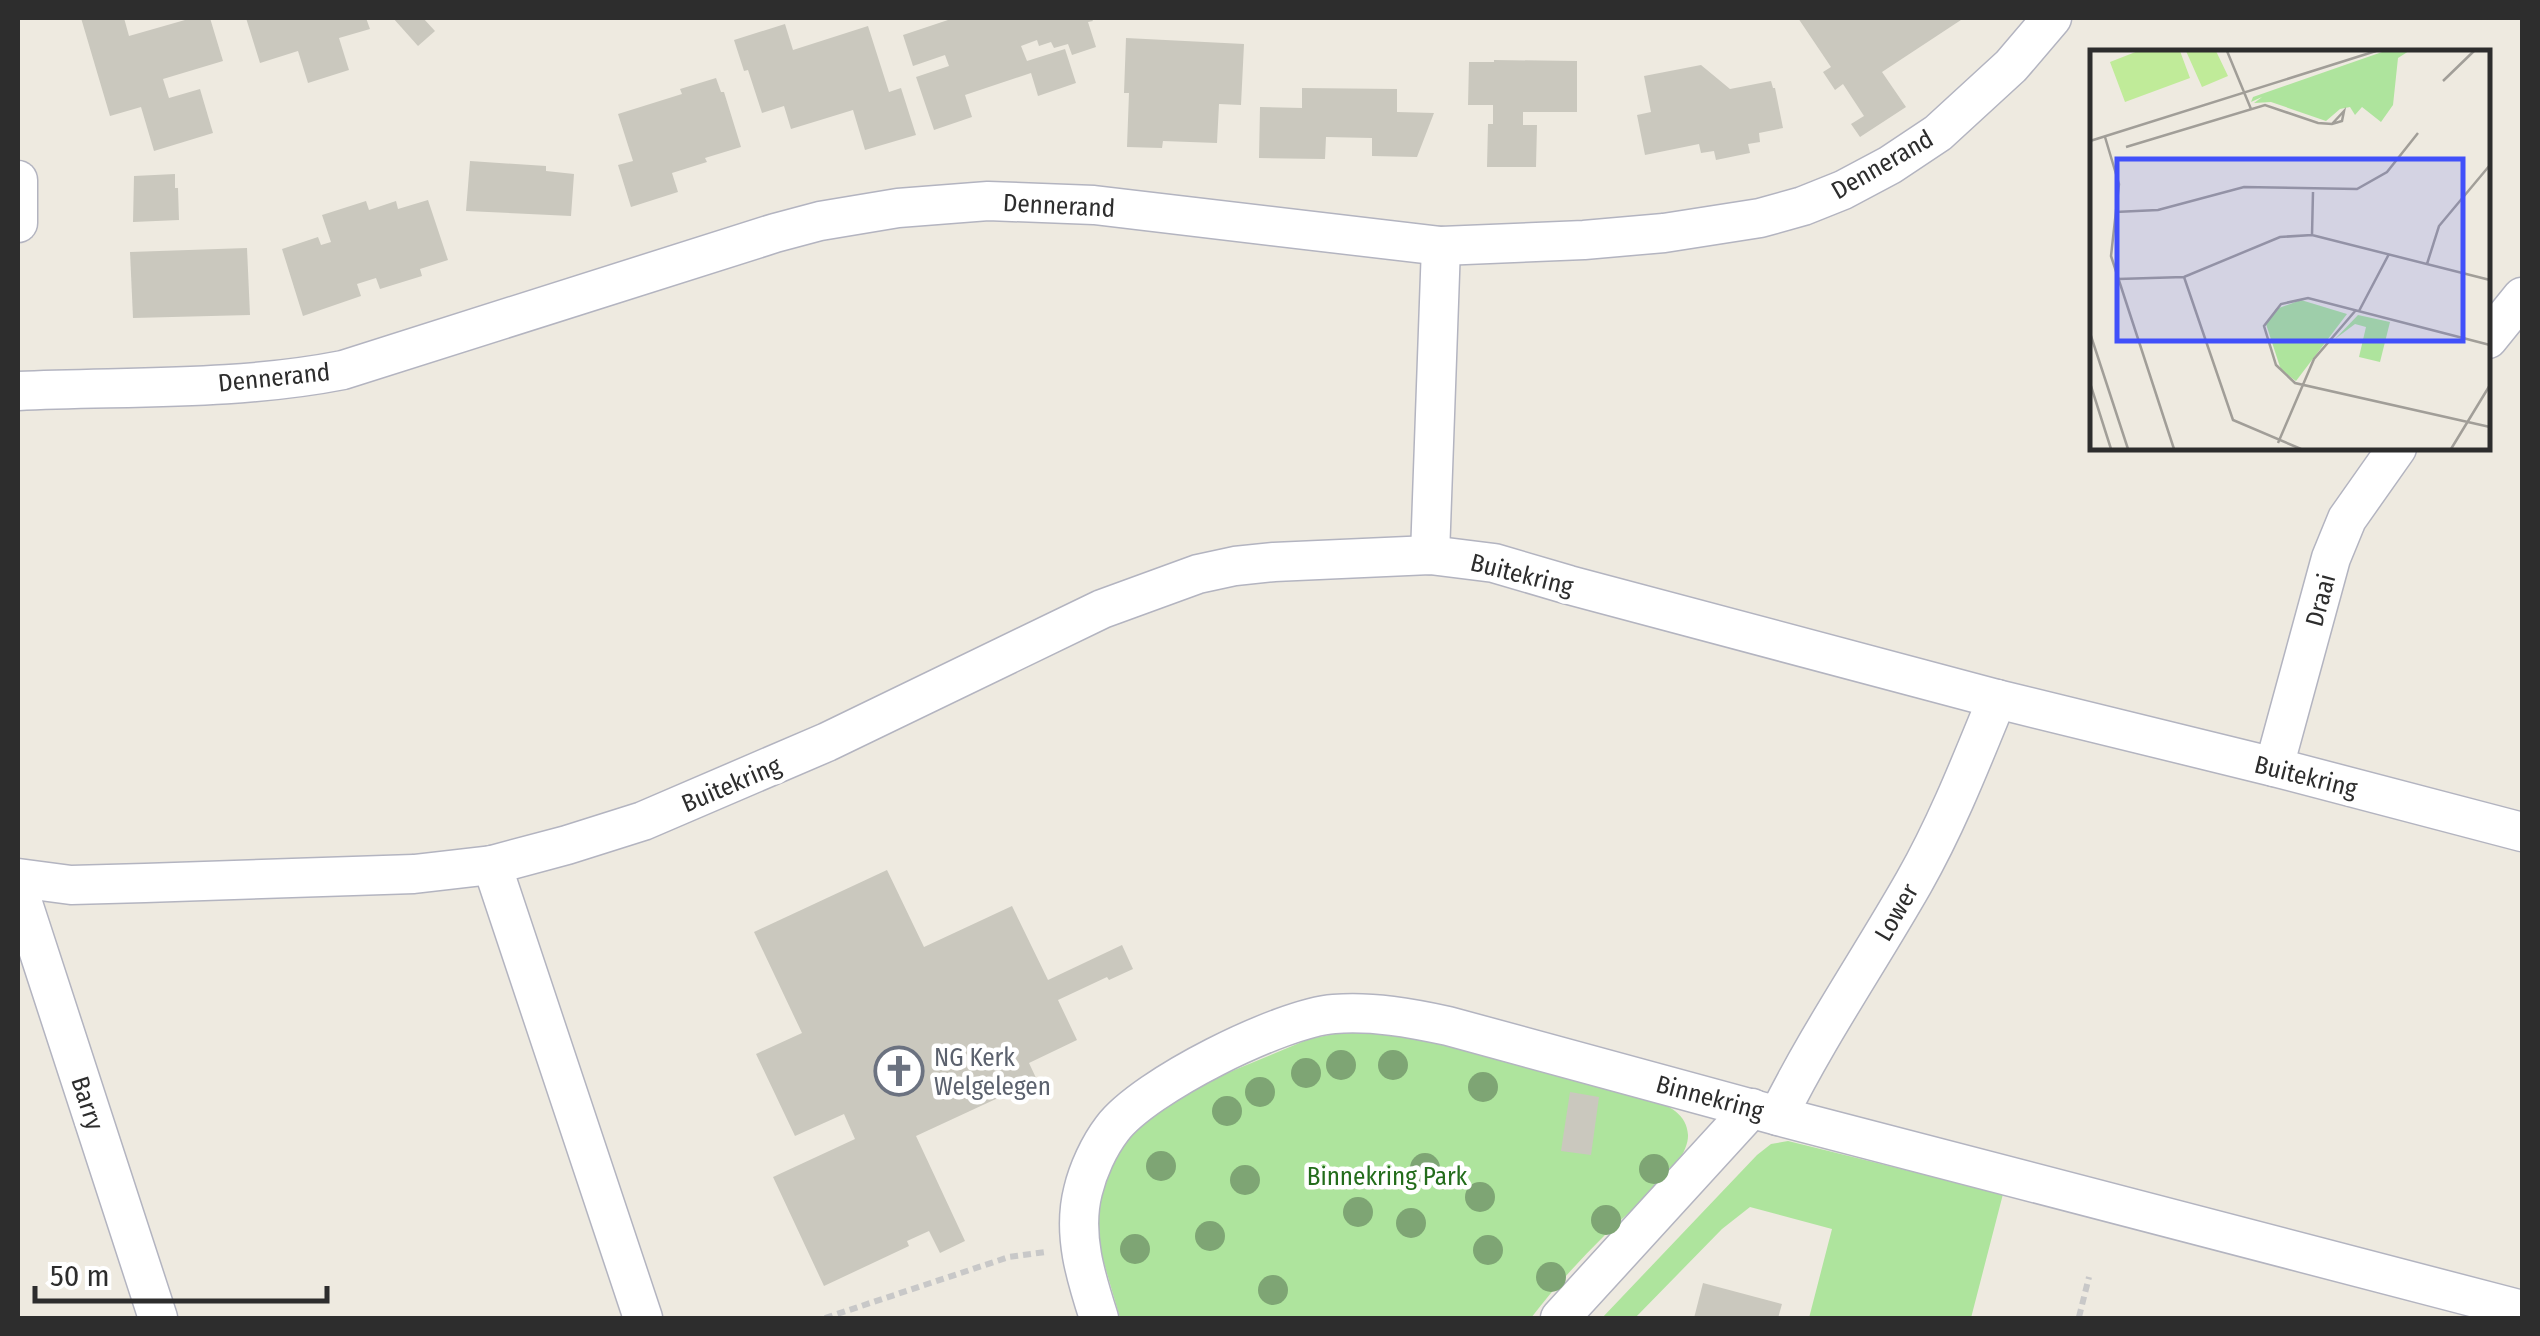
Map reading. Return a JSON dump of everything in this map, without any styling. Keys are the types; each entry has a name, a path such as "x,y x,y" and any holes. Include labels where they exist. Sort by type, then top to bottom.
{"street":[{"name":"Dennerand","path":"18,391 235,384 316,376 775,233 854,214 936,204 1110,207 1441,246 1664,233 1760,218 1843,190 1938,133 2011,66 2052,18"},
{"path":"18,180 18,223"},
{"path":"1430,555 1441,246"},
{"path":"2490,337 2522,297"},
{"name":"Draai","path":"2274,767 2331,558 2347,519 2396,450"},
{"name":"Buitekring","path":"18,878 71,885 414,874 492,865 643,821 827,742 1102,610 1198,574 1274,562 1430,555 1494,563 1997,699 2522,832"},
{"name":"Lower","path":"1560,1318 1765,1112 1801,1070 1916,878 1997,699"},
{"path":"492,865 643,1318"},
{"name":"Barry","path":"18,888 158,1318"},
{"name":"Binnekring","path":"1099,1318 1086,1281 1078,1223 1082,1192 1113,1127 1134,1107 1202,1062 1287,1026 1330,1014 1403,1017 1448,1026 2522,1310"}],"path":[{"path":"825,1318 1009,1256 1081,1248"},
{"path":"2079,1317 2089,1277"}],"green space":[{"name":"Binnekring Park","path":"1354,1030 1391,1030 1652,1099 1681,1116 1687,1128 1686,1148 1667,1175 1585,1256 1531,1318 1120,1318 1099,1246 1097,1209 1126,1140 1168,1102 1220,1076 1309,1039"},
{"path":"1788,1141 2003,1194 1971,1318 1809,1318 1832,1229 1750,1207 1722,1229 1635,1318 1602,1318 1757,1155 1771,1144"}],"building":[{"path":"81,18 124,18 129,36 192,18 210,18 223,61 163,79 169,98 200,89 213,133 154,151 141,107 110,116"},
{"path":"246,18 366,18 370,29 339,38 349,70 308,83 298,51 260,63"},
{"path":"393,18 423,18 435,31 418,46"},
{"path":"954,18 1091,18 1093,21 1088,22 1096,47 1072,55 1068,44 1054,48 1051,42 1039,46 1037,40 1021,46 1027,61 1065,49 1076,83 1038,96 1031,73 965,95 972,117 934,130 916,77 949,66 945,55 913,66 903,35"},
{"path":"1798,18 1964,18 1882,72 1906,107 1860,137 1851,124 1864,116 1843,84 1835,90 1823,72 1831,67"},
{"path":"785,24 793,50 868,26 889,92 901,88 916,135 865,150 853,110 791,129 784,106 762,113 734,40"},
{"path":"1126,38 1244,44 1241,105 1219,104 1217,143 1163,141 1162,148 1127,147"},
{"path":"1577,61 1577,112 1523,112 1523,125 1537,125 1536,167 1487,167 1488,124 1493,124 1493,105 1468,105 1469,62"},
{"path":"1701,65 1730,89 1771,81 1783,128 1759,133 1760,142 1748,144 1750,153 1716,160 1714,151 1701,153 1699,144 1645,155 1637,115 1651,112 1644,76"},
{"path":"716,78 741,147 672,173 678,192 631,207 618,165 633,161 618,114 682,94 680,89"},
{"path":"1302,88 1397,89 1397,112 1434,113 1417,157 1372,156 1372,138 1326,137 1325,159 1259,158 1260,107 1302,108"},
{"path":"470,161 546,166 546,171 574,174 571,216 466,211"},
{"path":"175,174 179,220 133,222 134,176"},
{"path":"428,200 448,260 420,269 422,276 380,289 376,278 357,284 361,296 303,316 282,249 318,237 321,245 331,242 322,215 366,201 369,210 396,201 398,209"},
{"path":"247,248 250,315 133,318 130,252"},
{"name":"NG Kerk Welgelegen","path":"887,870 924,947 1012,906 1048,980 1122,945 1133,969 1058,1000 1077,1040 1029,1063 1037,1080 916,1136 965,1241 940,1253 929,1231 907,1241 909,1246 824,1286 773,1177 855,1139 844,1114 795,1136 756,1054 802,1033 754,932"},
{"path":"1570,1092 1599,1097 1591,1155 1561,1151"},
{"path":"1703,1283 1782,1304 1778,1318 1694,1318"}],"place":[{"name":"NG Kerk Welgelegen","path":"899,1071"}]}
